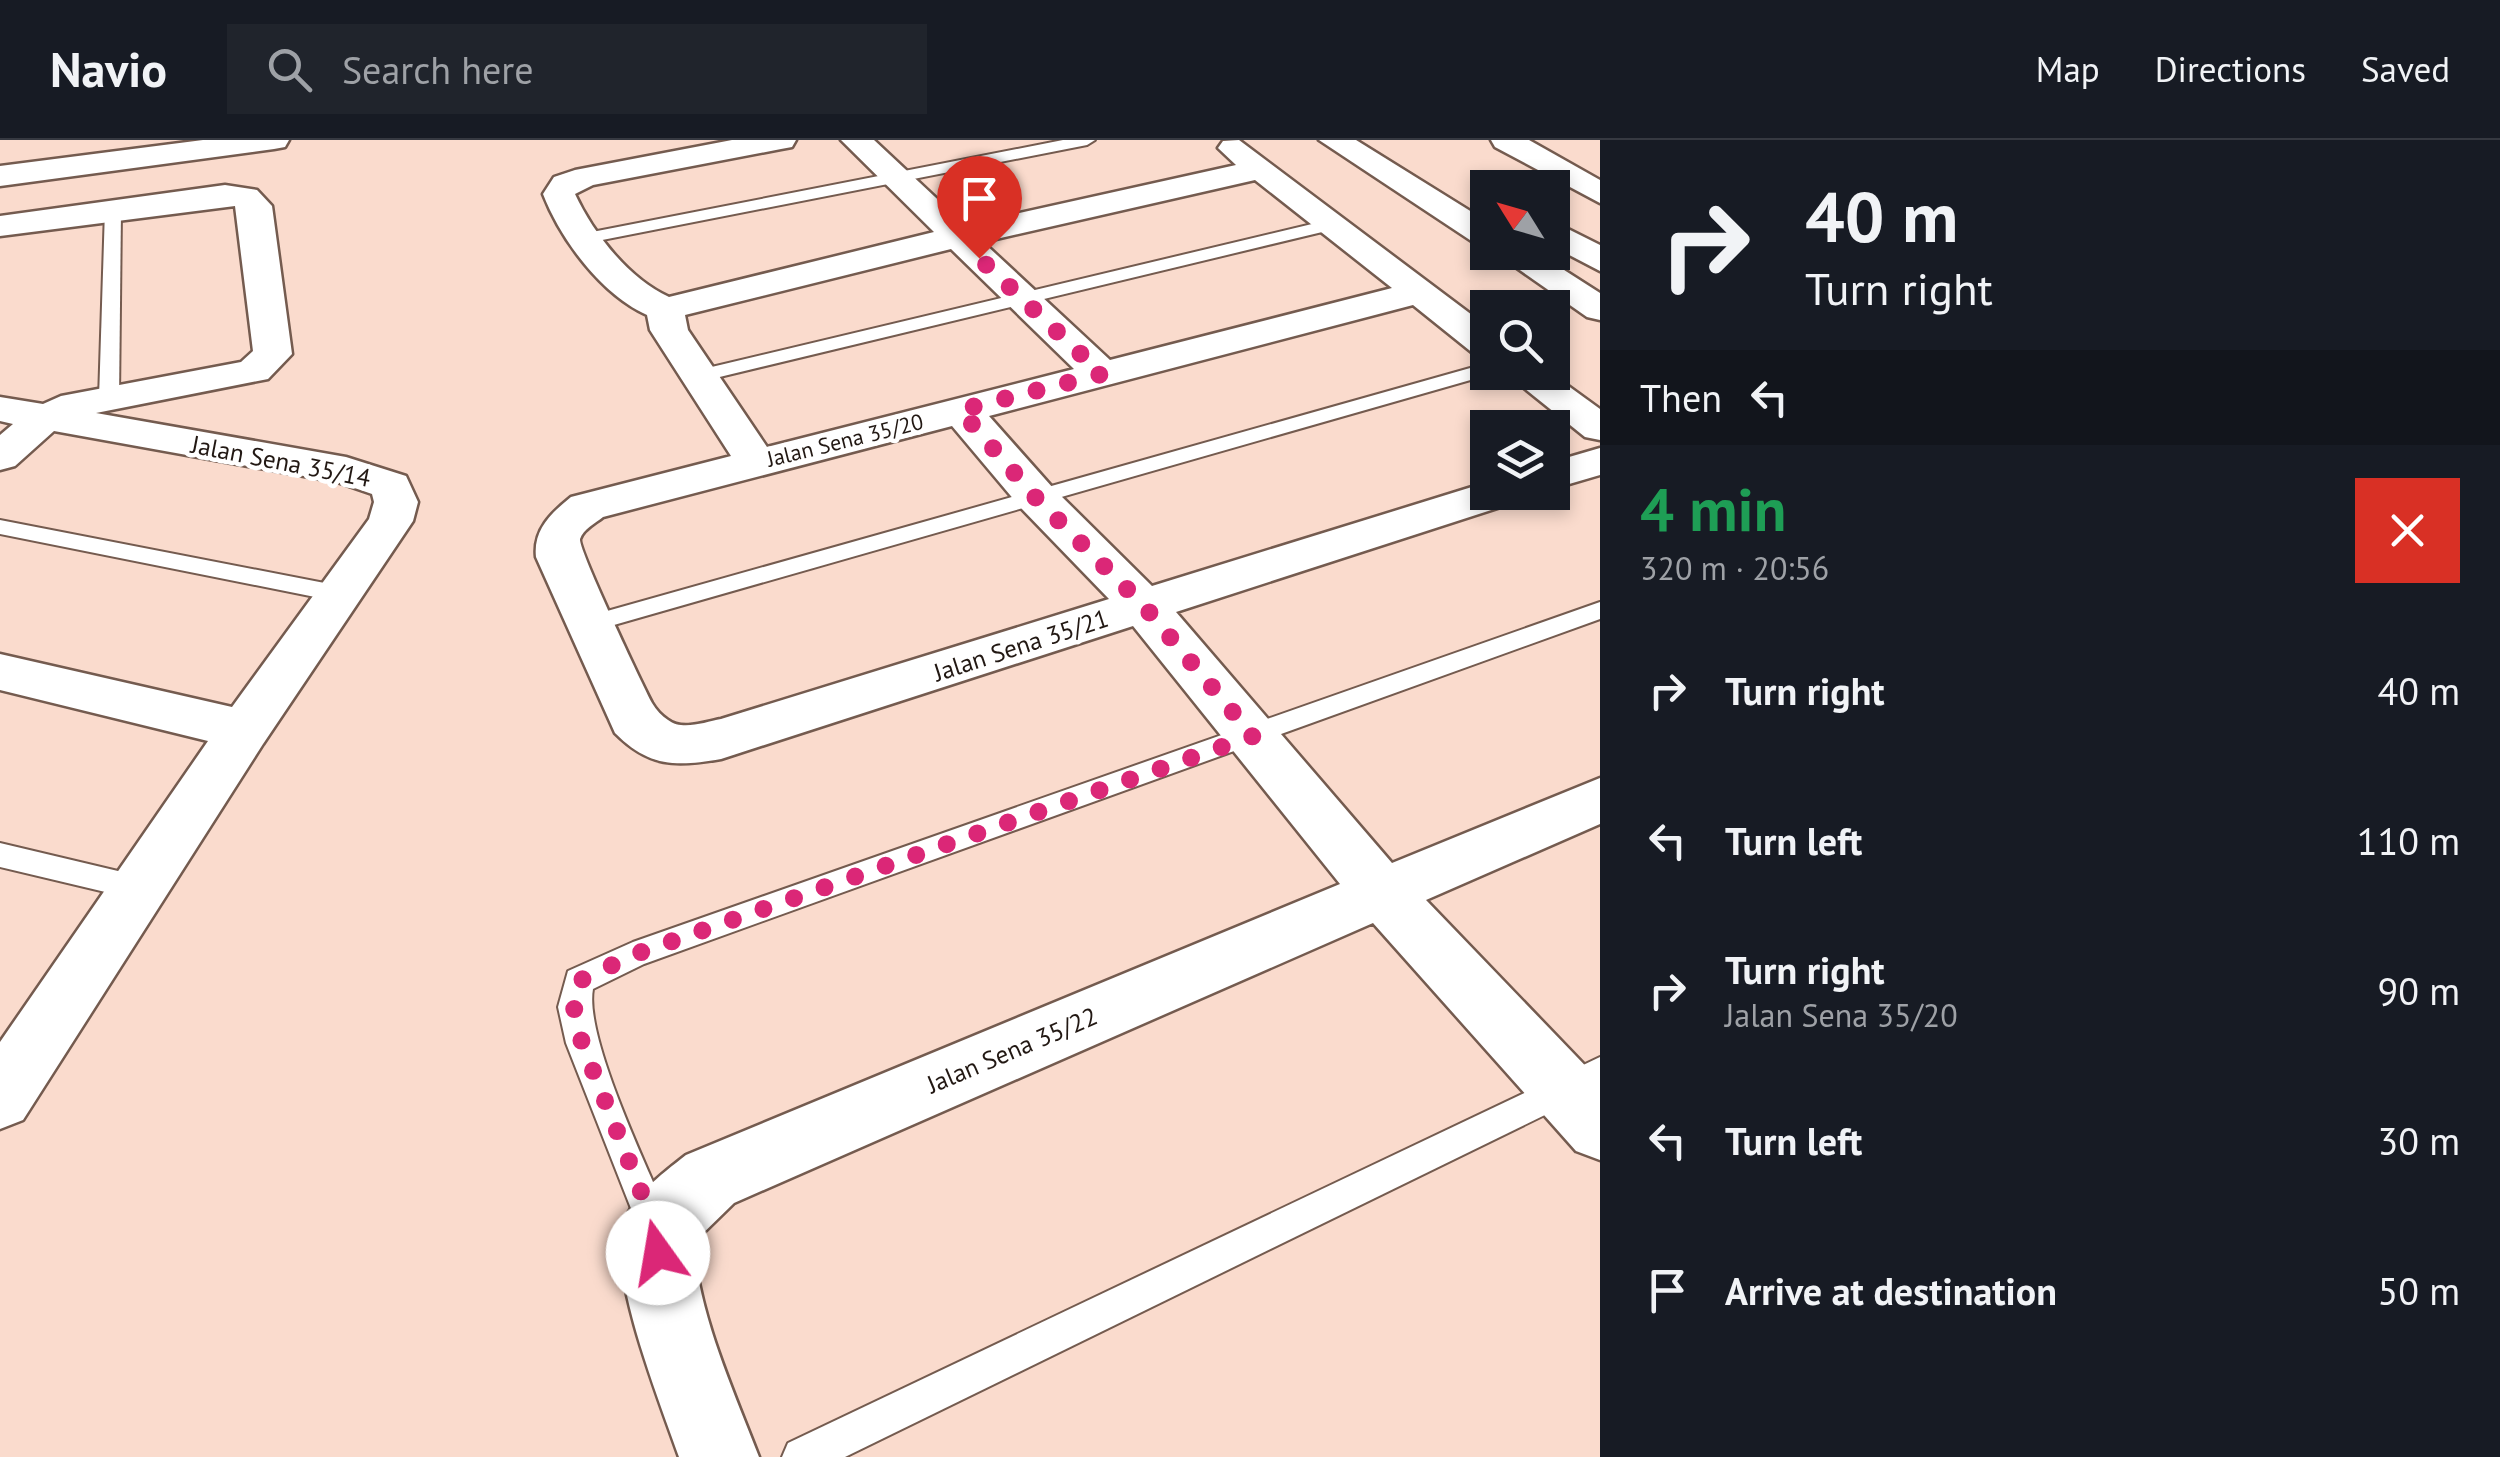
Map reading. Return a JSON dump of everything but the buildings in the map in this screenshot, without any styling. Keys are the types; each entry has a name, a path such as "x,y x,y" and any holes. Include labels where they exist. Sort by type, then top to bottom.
{"street":[{"path":"0,160 147,140"},
{"path":"0,176 274,140"},
{"path":"781,140 613,171 566,184 559,194 586,238 625,288 640,301 666,310 1262,168"},
{"path":"856,140 1102,374"},
{"path":"1223,140 1470,333"},
{"path":"1334,140 1470,227"},
{"path":"1506,140 1600,193"},
{"path":"0,226 225,195 250,201 255,206 273,354 254,371 25,413 0,457"},
{"path":"1570,242 1600,260"},
{"path":"1539,270 1600,309"},
{"name":"Jalan Sena 35/20","path":"594,623 559,558 557,540 568,522 587,507 1417,293"},
{"path":"666,310 669,330 756,462"},
{"path":"1548,390 1600,428"},
{"path":"960,410 1036,498 1144,606 1382,893 1588,1097"},
{"name":"Jalan Sena 35/14","path":"0,1098 244,730 391,521 396,502 391,486 346,470 25,413"},
{"path":"1570,470 1600,461"},
{"name":"Jalan Sena 35/21","path":"594,623 633,718 654,739 682,746 720,739 1470,502"},
{"path":"0,672 244,730"},
{"name":"Jalan Sena 35/22","path":"657,1232 678,1206 710,1178 1600,800"},
{"path":"657,1232 658,1274 671,1323 719,1457"}],"lane":[{"path":"586,238 1087,140"},
{"path":"109,398 112,210"},
{"path":"699,376 1334,224"},
{"path":"594,623 1470,374"},
{"path":"0,527 340,594"},
{"path":"657,1232 582,1043 574,1008 579,981 633,955 1600,610"},
{"path":"0,855 139,888"},
{"path":"802,1457 1588,1097"}],"route":[{"path":"658,1253 657,1232 582,1043 574,1008 579,981 603,966 633,955 1253,736 1144,606 1036,498 960,410 1102,374 979,258"}]}
